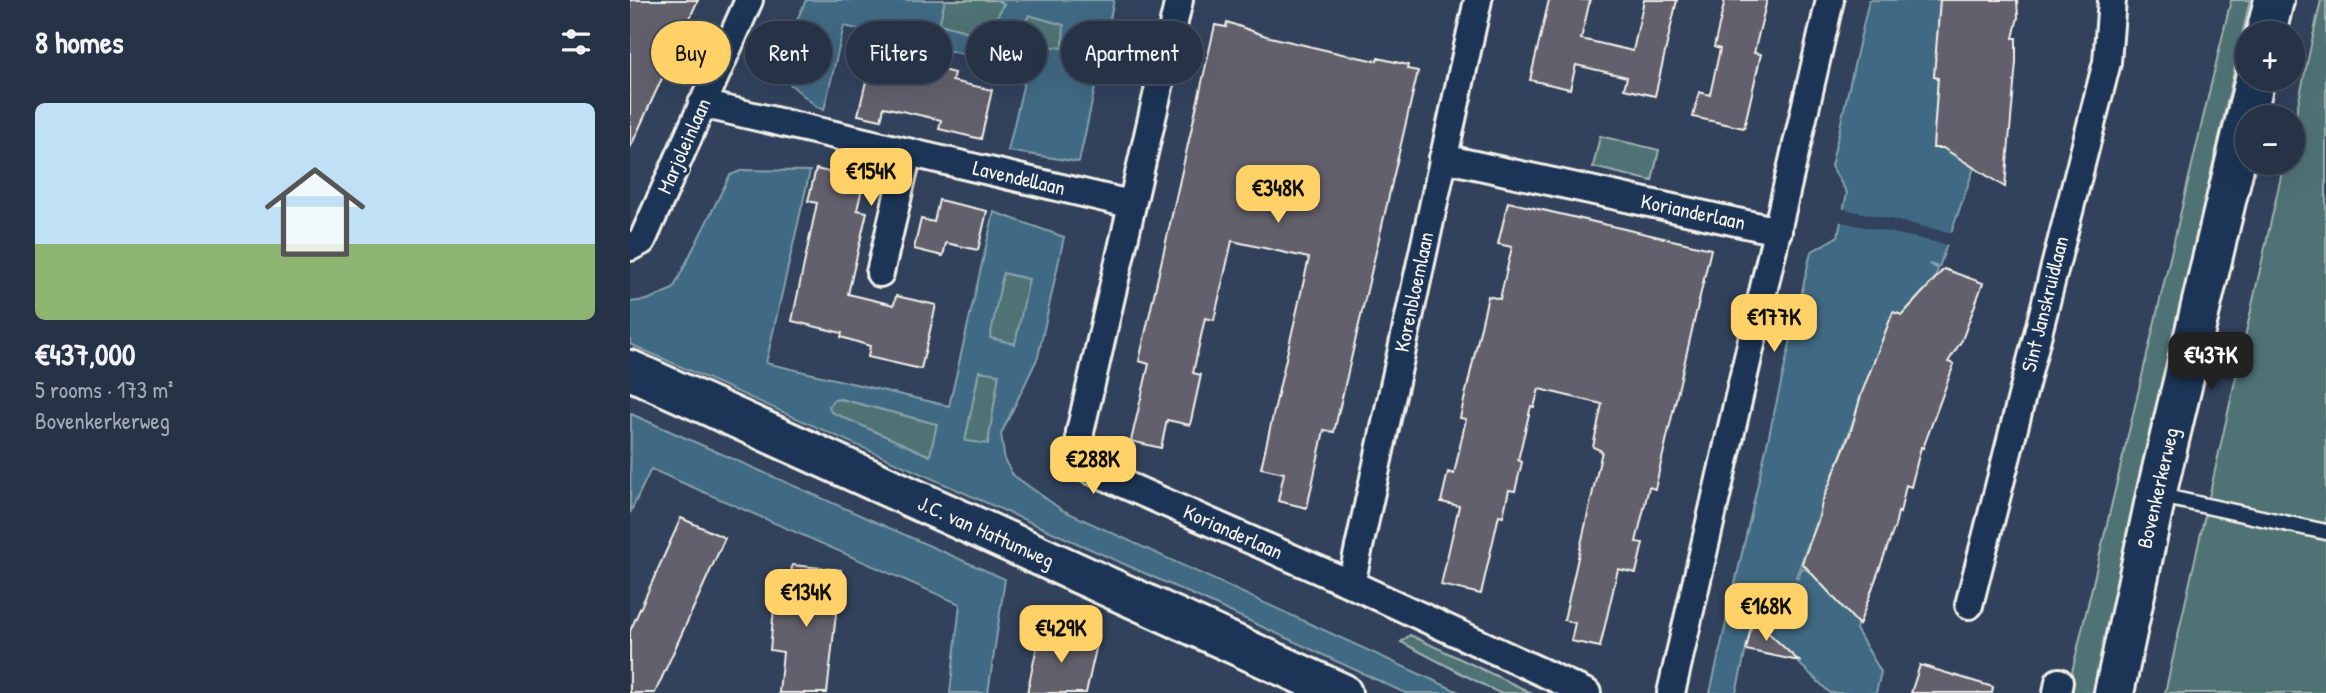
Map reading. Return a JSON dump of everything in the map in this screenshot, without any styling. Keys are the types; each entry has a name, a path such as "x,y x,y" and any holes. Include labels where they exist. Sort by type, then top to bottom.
{"street":[{"name":"Marjoleinlaan","path":"630,247 642,241 749,0"},
{"name":"Korianderlaan","path":"1179,0 1130,204 1080,432 1080,460 1091,470 1351,584 1587,693"},
{"name":"Korenbloemlaan","path":"1351,584 1478,0"},
{"path":"1671,693 1830,0"},
{"name":"Sint Janskruidlaan","path":"1969,605 2107,62 2112,0"},
{"path":"2269,21 2274,0"},
{"name":"Bovenkerkerweg","path":"2113,693 2156,495 2252,91"},
{"name":"Lavendellaan","path":"702,104 1130,204"},
{"path":"880,273 908,152"},
{"name":"Korianderlaan","path":"1443,158 1778,231"},
{"name":"J.C. van Hattumweg","path":"630,370 1342,693"}],"lane":[{"path":"2156,495 2326,532"}],"green space":[{"path":"945,0 997,0 1004,3 996,21 966,21 966,31 952,27 952,21 940,21"},
{"path":"2231,0 2250,0 2245,21 2235,21 2235,67 2094,693 2067,693"},
{"path":"2321,0 2326,0 2326,693 2165,693 2281,175 2305,175 2305,105 2298,105 2301,91 2305,91 2305,73"},
{"path":"1028,15 1061,24 1061,48 1047,46 1047,21 1025,21"},
{"path":"1600,136 1659,150 1652,181 1593,167"},
{"path":"1003,273 1029,279 1016,344 989,338"},
{"path":"979,371 999,374 988,444 965,441"},
{"path":"841,399 937,424 930,456 830,412 829,406 833,400"},
{"path":"1410,635 1532,693 1499,693 1401,642"}],"water":[{"path":"806,0 945,0 940,21 846,21 832,76 832,21 796,21"},
{"path":"997,0 1114,0 1109,21 1061,21 1061,24 1029,15 1026,21 995,21 1004,4"},
{"path":"1869,0 1940,0 1934,77 1938,78 1933,148 1945,148 1974,168 1939,267 1929,264 1938,269 1935,279 1902,315 1893,312 1796,577 1798,578 1802,568 1810,572 1843,608 1859,618 1856,629 1881,672 1876,693 1830,693 1753,619 1736,693 1710,693 1811,252 1838,236 1847,193 1831,166"},
{"path":"952,28 966,31 966,55 952,51"},
{"path":"1047,46 1061,48 1061,84 1096,84 1079,162 1008,151 1024,84 1047,84"},
{"path":"790,84 830,84 824,110"},
{"path":"743,170 810,171 766,363 949,406 994,212 1064,237 1038,357 1001,434 1005,461 1013,475 1062,510 1461,693 1405,693 1198,597 630,344 630,302 647,300 673,289 730,175","holes":["1003,273 1029,279 1015,344 990,338","979,371 999,374 988,444 965,441","841,399 937,424 930,456 831,412 829,406 833,400"]},
{"path":"631,414 1005,579 988,693 950,693 960,604 651,469 630,513"}],"pier":[{"path":"1840,208 1953,233 1948,245 1837,221"}],"building":[{"path":"630,0 698,0 688,21 651,21 651,84 659,84 630,148"},
{"path":"1549,0 1590,0 1581,39 1633,51 1644,0 1677,0 1655,96 1624,89 1627,77 1576,65 1570,89 1530,80"},
{"path":"1725,0 1767,0 1754,53 1761,54 1744,128 1693,117 1699,92 1710,95 1720,49 1714,47"},
{"path":"1940,0 2017,0 2018,17 2013,38 2016,38 2016,62 2005,187 1943,148 1933,148 1938,78 1934,77"},
{"path":"1227,22 1266,36 1377,61 1378,58 1408,65 1407,69 1418,71 1334,432 1324,430 1307,508 1278,501 1284,473 1261,468 1309,258 1232,241 1214,320 1205,318 1193,373 1201,375 1190,425 1167,420 1161,448 1131,441 1149,364 1139,361 1215,25 1226,27"},
{"path":"952,81 992,90 981,139 939,129 941,120 884,107 881,120 858,115 865,84 952,84"},
{"path":"816,169 864,180 857,210 867,212 848,294 894,305 896,296 936,305 921,369 868,357 870,346 841,337 842,333 792,321 817,203 808,201"},
{"path":"939,200 987,211 978,250 946,243 943,256 914,249 921,219 934,222"},
{"path":"1508,202 1711,249 1655,489 1649,487 1636,542 1643,543 1636,573 1618,569 1600,647 1571,641 1575,623 1564,620 1602,451 1593,447 1602,404 1539,389 1534,407 1531,406 1518,460 1522,462 1515,491 1509,490 1503,516 1499,515 1481,594 1441,585 1459,506 1441,502 1448,472 1454,474 1466,419 1460,418 1488,296 1500,299 1512,247 1498,244"},
{"path":"1944,269 1983,283 1962,340 1948,362 1954,364 1923,448 1921,447 1911,487 1906,485 1900,513 1898,512 1859,625 1802,563 1893,312 1902,315"},
{"path":"681,518 725,538 655,693 630,693 630,631"},
{"path":"792,565 841,570 827,693 779,693 783,652 770,650 776,587 790,588"},
{"path":"1753,619 1799,661 1746,650"},
{"path":"1040,632 1097,644 1086,693 1027,693"},
{"path":"1920,665 1993,687 1992,693 1911,693"}]}
